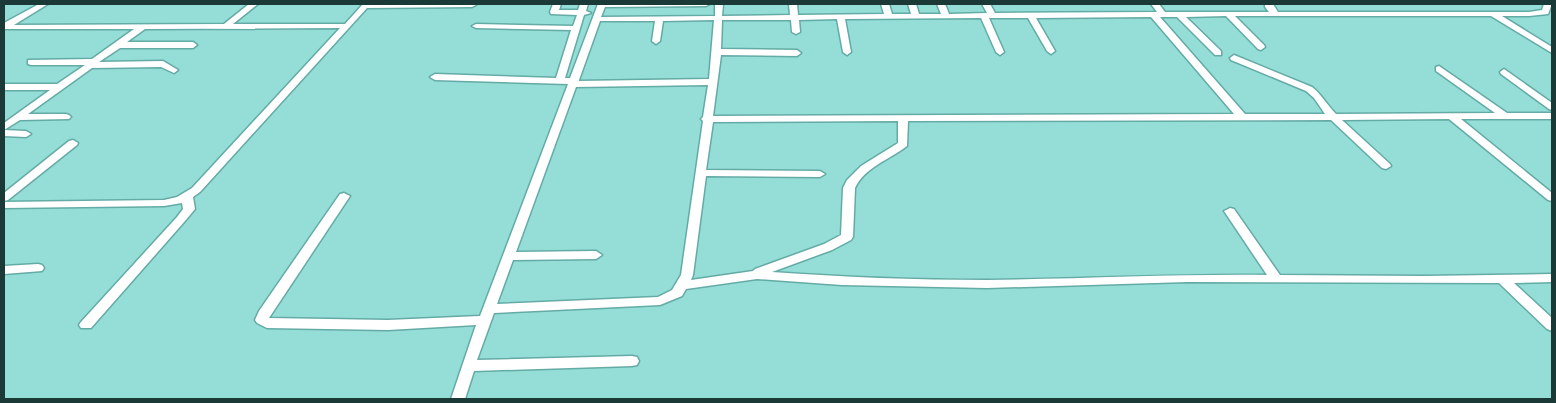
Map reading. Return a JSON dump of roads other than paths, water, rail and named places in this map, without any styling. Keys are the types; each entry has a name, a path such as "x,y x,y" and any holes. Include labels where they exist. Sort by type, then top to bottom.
{"street":[{"path":"4,27 44,4"},
{"path":"227,26 254,4"},
{"path":"4,205 164,203 186,197 196,190 367,5 472,4"},
{"path":"464,16 472,4"},
{"path":"557,4 554,12 581,13 600,10 706,4"},
{"path":"560,79 584,4"},
{"path":"344,196 264,314 262,320 267,323 350,325 660,301 673,296 682,285 687,274 706,119 717,52 719,4"},
{"path":"793,4 796,32"},
{"path":"885,4 888,16"},
{"path":"912,4 916,16"},
{"path":"941,4 946,16"},
{"path":"986,4 1000,52"},
{"path":"1154,4 1158,15 1241,116"},
{"path":"1269,4 1269,7 1278,15"},
{"path":"600,10 659,18 1179,14 1541,14 1546,12 1548,4"},
{"path":"458,399 468,366 537,176 600,10"},
{"path":"1179,14 1218,53"},
{"path":"1228,14 1261,47"},
{"path":"1493,14 1552,50"},
{"path":"1030,15 1050,51"},
{"path":"840,16 847,52"},
{"path":"656,41 659,18"},
{"path":"4,128 57,87 144,26"},
{"path":"4,27 348,26"},
{"path":"476,26 576,28"},
{"path":"118,45 194,45"},
{"path":"717,52 797,52"},
{"path":"1234,58 1309,89 1318,96 1325,109 1386,166"},
{"path":"30,62 164,64 174,70"},
{"path":"1439,69 1504,116"},
{"path":"1504,72 1552,107"},
{"path":"435,77 560,79 574,82 712,82"},
{"path":"4,88 57,87"},
{"path":"1450,116 1552,198"},
{"path":"706,119 1552,116"},
{"path":"19,117 66,117"},
{"path":"748,276 828,247 847,237 849,188 851,182 868,166 903,144 903,119"},
{"path":"4,133 26,134"},
{"path":"4,198 73,143"},
{"path":"700,173 820,174"},
{"path":"86,325 181,219 188,209 186,197"},
{"path":"1230,211 1277,279"},
{"path":"509,256 596,255"},
{"path":"4,270 38,268"},
{"path":"682,285 748,276 987,284 1078,280 1552,278"},
{"path":"1502,279 1552,326"},
{"path":"468,366 632,361"}]}
